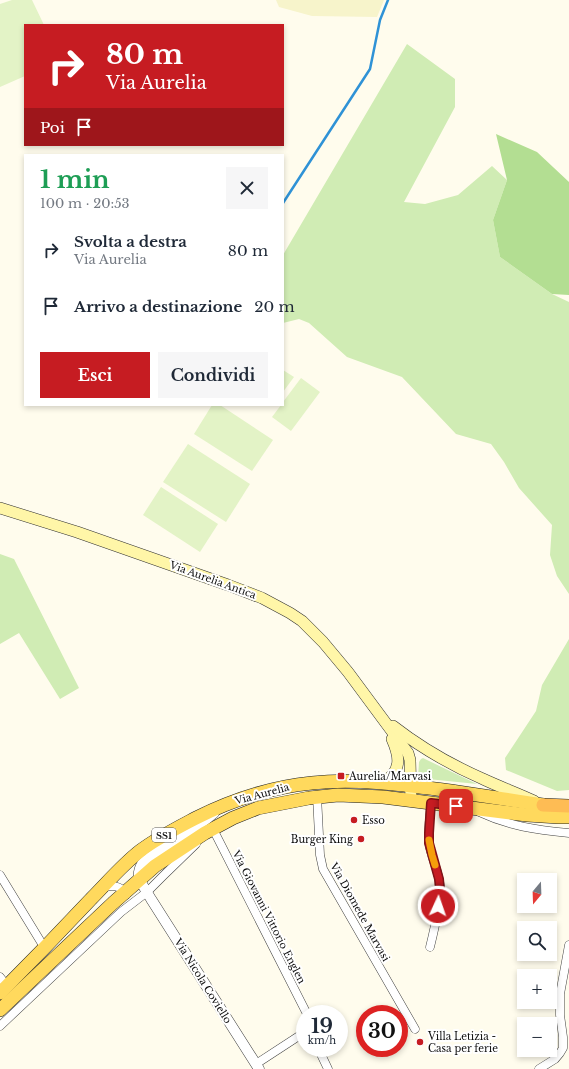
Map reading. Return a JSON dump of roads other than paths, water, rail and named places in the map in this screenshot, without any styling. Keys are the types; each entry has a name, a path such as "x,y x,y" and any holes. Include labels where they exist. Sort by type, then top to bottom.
{"highway":[{"name":"Via Aurelia","path":"544,805 569,806"}],"main road":[{"name":"Via Aurelia Antica","path":"0,508 77,532 228,584 284,609 302,621 323,642 348,672 382,718"},
{"path":"382,718 408,753 410,760 411,800"},
{"path":"382,718 414,741 454,765 482,779 544,805"},
{"path":"382,718 397,749 398,756 395,771 390,778 382,783"},
{"path":"410,760 414,755 422,755 454,765"},
{"name":"Via Aurelia","path":"3,994 44,947 129,861 151,844 182,825 221,806 251,795 303,784 340,781 411,786 544,805"},
{"name":"Via Aurelia","path":"3,994 50,961 155,866 209,831 233,818 258,808 317,796 360,795 527,815 569,817"}],"street":[{"name":"Via Diomede Marvasi","path":"317,796 320,855 323,869 415,1029"},
{"path":"430,947 438,912 440,890 439,879 429,843 431,803"},
{"path":"147,892 138,875 139,869 145,861 203,822 221,806"},
{"name":"Via Aurelia","path":"469,808 490,818 514,825 532,829 569,833"},
{"name":"Via Aurelia","path":"0,1026 121,912 147,892 209,831"},
{"name":"Via Giovanni Vittorio Englen","path":"209,831 302,1005"},
{"path":"0,875 44,947"},
{"path":"100,890 114,886 121,888 125,892 127,900 121,912"},
{"name":"Via Nicola Coviello","path":"147,892 257,1067"},
{"path":"538,1069 555,1059 563,1048 560,1016 560,994 569,945"},
{"path":"3,994 30,998"},
{"path":"257,1067 296,1039"},
{"path":"322,1057 328,1069"}],"waterway":[{"path":"284,201 370,69 380,20 388,0"}],"place":[{"name":"Aurelia/Marvasi","path":"341,776"},
{"name":"Esso","path":"354,820"},
{"name":"Burger King","path":"361,839"},
{"name":"Villa Letizia - Casa per ferie","path":"420,1042"}]}
